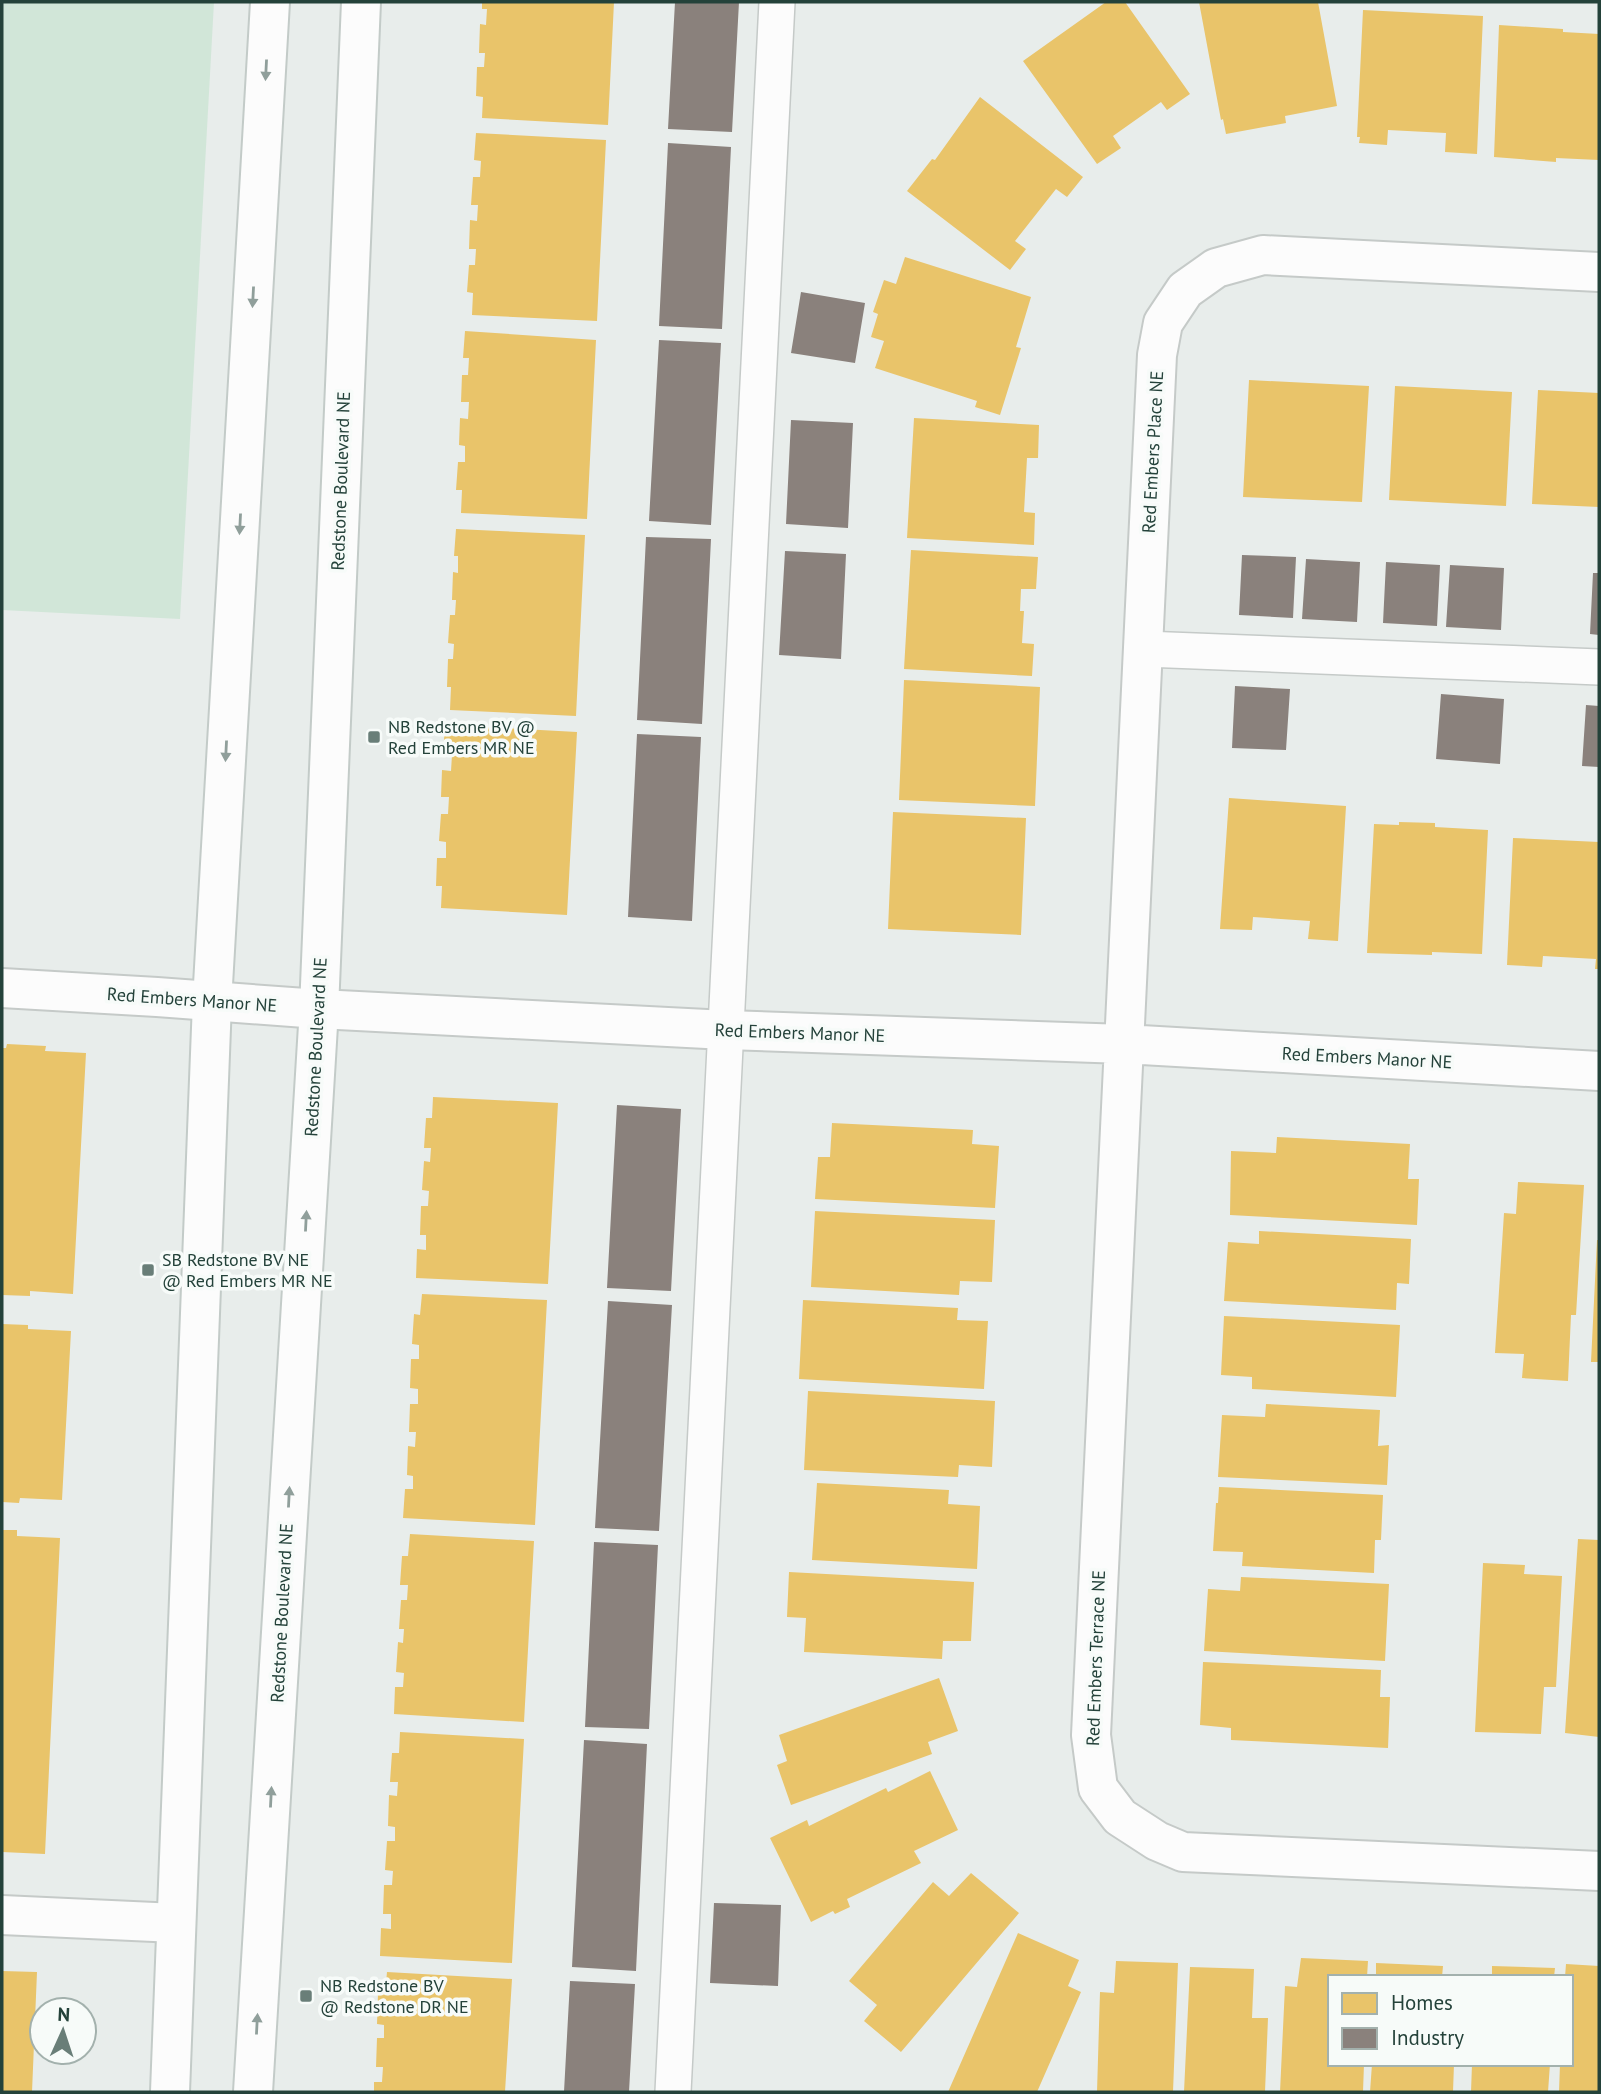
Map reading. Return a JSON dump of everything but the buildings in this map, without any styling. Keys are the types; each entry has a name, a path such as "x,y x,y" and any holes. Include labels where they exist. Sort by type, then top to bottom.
{"street":[{"path":"170,2092 212,1002 270,2"},
{"name":"Redstone Boulevard NE","path":"253,2092 318,1009 361,2"},
{"name":"Red Embers Place NE","path":"1124,1044 1157,355 1163,323 1185,290 1216,268 1264,255 1599,272"},
{"name":"Red Embers Manor NE","path":"2,988 156,996 318,1009 726,1030 1124,1044 1599,1071"},
{"name":"Red Embers Terrace NE","path":"1124,1044 1090,1735 1098,1788 1120,1817 1157,1840 1183,1852 1599,1871"},
{"path":"2,1915 176,1923"}],"lane":[{"path":"673,2092 777,2"},
{"path":"1144,649 1599,667"}],"green space":[{"path":"2,2 214,2 180,619 2,610"}],"place":[{"name":"NB Redstone BV @ Red Embers MR NE","path":"374,737"},
{"name":"SB Redstone BV NE @ Red Embers MR NE","path":"148,1270"},
{"name":"NB Redstone BV @ Redstone DR NE","path":"306,1996"}]}
